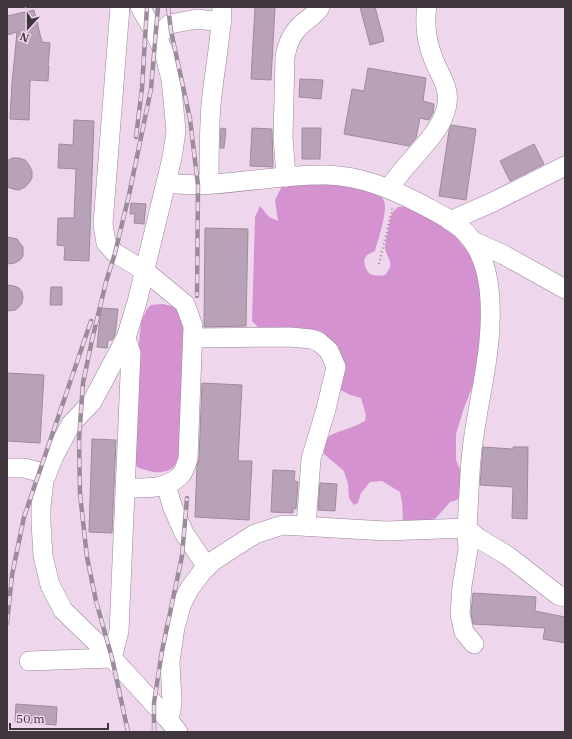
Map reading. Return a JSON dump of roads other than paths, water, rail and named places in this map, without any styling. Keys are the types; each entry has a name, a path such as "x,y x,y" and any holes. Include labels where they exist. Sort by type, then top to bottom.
{"lane":[{"path":"120,7 104,224 106,243 115,253 145,271 185,304 194,326 188,459 181,476 166,485 150,488 126,488"},
{"path":"140,7 164,52 170,78 176,131 167,183 137,302 126,338 92,402 71,424 54,456 44,480 41,523 43,556 50,586 63,610 112,658 173,725"},
{"path":"286,177 284,137 285,57 287,45 300,26 320,7"},
{"path":"393,190 408,163 428,141 445,113 448,97 442,76 433,58 427,36 425,17 427,7"},
{"path":"157,37 170,24 222,14 211,104 209,184"},
{"path":"450,221 564,170"},
{"path":"167,183 184,185 209,184 328,175 366,180 393,190 450,221 459,227 473,241 481,257 487,276 491,303 489,354 473,442 467,528 468,550 462,586 460,614 464,632 474,644"},
{"path":"473,241 504,255 565,289"},
{"path":"193,338 290,337 311,339 319,342 329,351 336,367 326,409 311,460 306,526"},
{"path":"112,658 119,631 126,488 131,353 126,338"},
{"path":"7,468 24,468 47,474"},
{"path":"166,485 173,508 184,533 207,567"},
{"path":"173,725 171,711 172,701 170,662 175,627 182,603 190,588 213,561 255,534 283,525 386,531 467,528 478,538 508,556 552,591 565,597"},
{"path":"29,661 112,658"}],"railway":[{"path":"136,137 142,88 147,7"},
{"path":"128,732 112,658 96,601 87,557 80,494 79,440 83,383 106,282 115,253 129,195 151,89 158,7"},
{"path":"168,7 171,31 190,119 198,185 197,296"},
{"path":"7,623 12,575 24,517 91,321"},
{"path":"154,732 154,703 162,651 182,556 187,498"}]}
